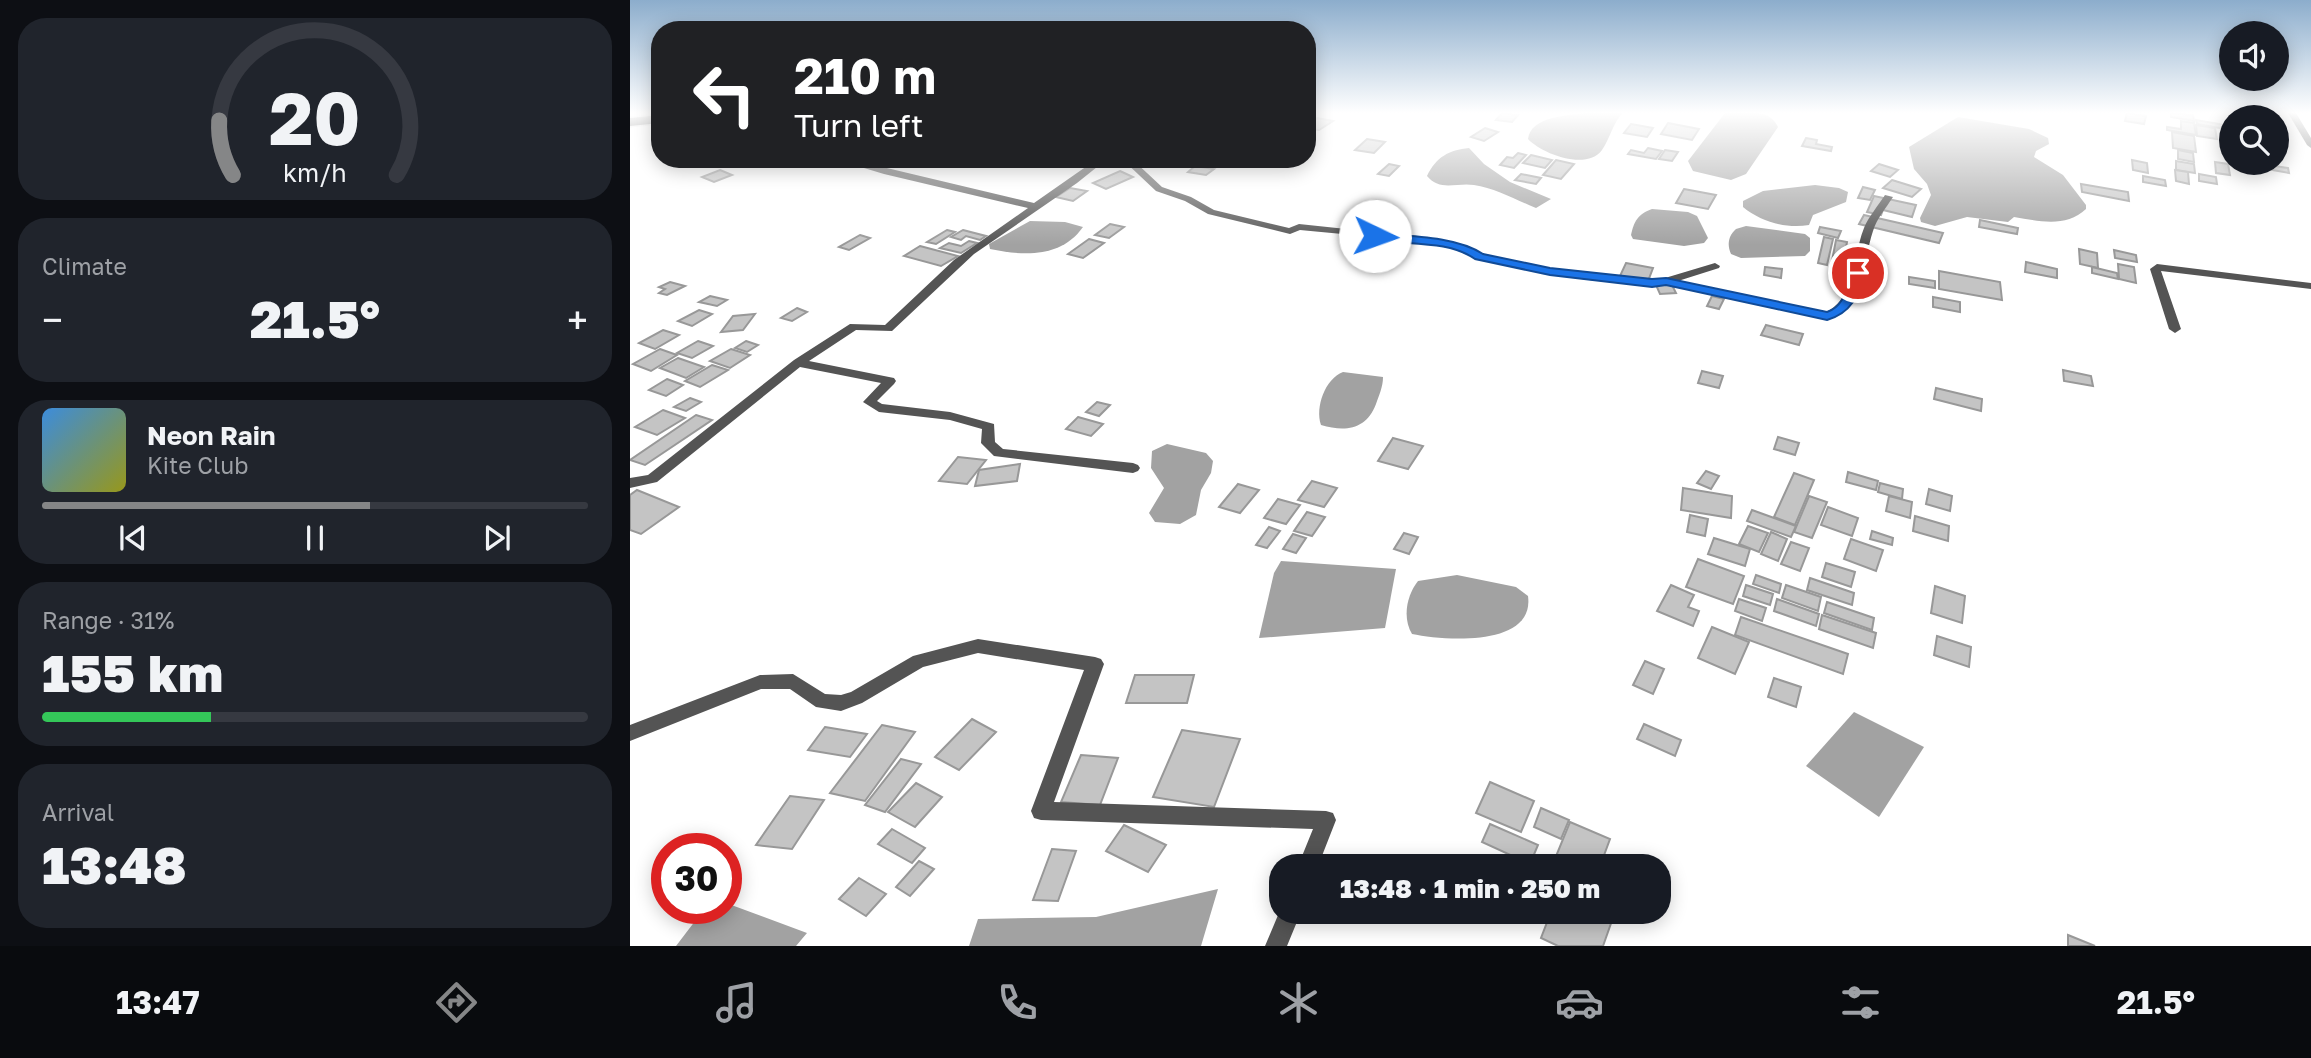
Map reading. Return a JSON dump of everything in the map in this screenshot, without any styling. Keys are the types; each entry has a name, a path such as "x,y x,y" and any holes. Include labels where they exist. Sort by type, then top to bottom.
{"street":[{"path":"872,168 928,183 986,192 1037,207"},
{"path":"630,483 652,479 798,363 855,326 888,329 948,271 983,242 1081,179 1093,168"},
{"path":"1136,168 1160,189 1224,217 1290,231 1299,227 1422,240 1455,246 1486,258 1550,272 1652,283 1715,266"},
{"path":"1666,281 1827,316 1838,313 1853,294 1868,229 1888,197"},
{"path":"2175,329 2155,269 2157,267 2311,286"},
{"path":"798,363 890,381 869,402 879,408 961,418 989,427 988,443 999,453 1133,468"},
{"path":"630,733 760,682 793,681 822,702 841,703 856,698 919,661 978,646 1095,664 1041,811 1326,820 1313,854"},
{"path":"1276,946 1285,924"}],"shaded area":[{"path":"1443,157 1478,157 1510,182 1551,199 1536,208 1482,187 1437,184 1427,176"},
{"path":"1562,157 1592,157 1576,160"},
{"path":"1691,157 1757,157 1746,174 1731,180 1693,171 1688,161"},
{"path":"1911,157 2034,157 2063,175 2086,205 2086,209 2061,221 2014,217 2008,222 1967,217 1935,226 1921,222 1920,218 1931,195 1927,184 1914,169"},
{"path":"1815,185 1848,192 1846,202 1813,215 1809,225 1774,223 1743,207 1743,201 1763,191"},
{"path":"1652,209 1688,212 1697,216 1708,238 1704,243 1684,246 1633,239 1631,235 1635,222 1643,213"},
{"path":"1030,221 1065,222 1083,227 1064,244 1041,252 1016,253 990,249 989,244"},
{"path":"1746,226 1805,234 1810,238 1810,251 1805,256 1741,258 1731,254 1731,235 1736,229"},
{"path":"1343,372 1383,377 1376,404 1367,419 1354,427 1321,425 1319,410 1323,394 1331,381"},
{"path":"1167,444 1206,453 1213,461 1211,473 1201,490 1196,515 1180,524 1155,522 1149,513 1164,488 1151,468 1152,451"},
{"path":"1281,561 1396,569 1385,628 1259,638 1274,573"},
{"path":"1457,575 1516,587 1528,596 1526,613 1517,624 1503,632 1485,637 1445,638 1412,634 1407,621 1407,606 1418,581"},
{"path":"1854,712 1924,747 1879,817 1806,766"},
{"path":"1218,889 1201,946 969,946 978,919 1096,917"},
{"path":"742,909 807,933 796,946 676,946 693,924 742,924"}],"building":[{"path":"1507,157 1524,157 1514,168 1500,165"},
{"path":"1529,157 1552,160 1545,168 1523,163"},
{"path":"1660,157 1675,157 1672,161 1659,159"},
{"path":"2193,157 2194,162 2178,159"},
{"path":"1556,160 1574,164 1561,179 1543,175"},
{"path":"2132,160 2147,163 2148,173 2133,170"},
{"path":"2176,161 2194,164 2195,173 2176,170"},
{"path":"2215,162 2219,163 2219,173 2216,173"},
{"path":"1389,164 1399,166 1389,176 1378,174"},
{"path":"1879,164 1898,170 1890,177 1871,171"},
{"path":"1193,168 1214,169 1206,175 1188,172"},
{"path":"720,170 732,175 714,182 702,177"},
{"path":"2175,170 2188,172 2189,184 2176,181"},
{"path":"1120,171 1133,177 1106,189 1093,183"},
{"path":"1521,174 1541,178 1536,184 1515,180"},
{"path":"2199,174 2216,177 2217,184 2199,181"},
{"path":"2143,176 2165,180 2166,186 2143,182"},
{"path":"1892,180 1921,189 1912,197 1883,188"},
{"path":"2081,184 2128,192 2129,201 2082,192"},
{"path":"1863,187 1875,190 1870,200 1858,198"},
{"path":"1070,188 1087,191 1073,201 1056,197"},
{"path":"1684,189 1716,195 1708,209 1676,203"},
{"path":"1874,196 1916,205 1912,217 1883,210 1881,215 1867,212"},
{"path":"1864,215 1943,233 1939,243 1859,224"},
{"path":"1980,220 2018,228 2017,234 1979,227"},
{"path":"1110,224 1124,227 1109,238 1095,235"},
{"path":"1820,227 1841,231 1838,238 1818,233"},
{"path":"947,230 955,232 936,244 927,242"},
{"path":"963,230 986,236 980,240 966,236 961,240 951,237"},
{"path":"860,235 870,238 849,250 839,247"},
{"path":"1824,237 1833,239 1827,265 1818,263"},
{"path":"1089,239 1104,243 1083,258 1068,254"},
{"path":"1836,240 1847,242 1842,268 1831,266"},
{"path":"969,241 977,243 961,253 940,248 949,243 961,246"},
{"path":"920,246 958,256 941,266 904,256"},
{"path":"2079,249 2097,253 2098,268 2080,264"},
{"path":"2114,250 2136,255 2137,262 2115,258"},
{"path":"2026,262 2057,269 2057,278 2025,272"},
{"path":"1626,263 1653,268 1648,281 1620,276"},
{"path":"2118,264 2134,267 2136,283 2119,279"},
{"path":"1765,267 1782,269 1781,278 1764,275"},
{"path":"2092,267 2117,273 2118,279 2092,273"},
{"path":"1939,271 2000,282 2002,300 1939,289"},
{"path":"1909,277 1935,281 1935,288 1909,284"},
{"path":"670,282 685,286 667,295 659,293 665,289 659,287"},
{"path":"1656,285 1672,285 1676,293 1660,294"},
{"path":"710,296 727,300 717,306 699,302"},
{"path":"1712,296 1724,299 1719,309 1707,306"},
{"path":"1933,297 1960,302 1960,312 1933,307"},
{"path":"797,308 807,312 792,321 781,318"},
{"path":"699,310 712,314 692,326 678,321"},
{"path":"755,314 743,330 721,332 733,316"},
{"path":"1766,325 1803,334 1799,345 1761,335"},
{"path":"663,330 679,335 655,349 639,343"},
{"path":"698,341 713,346 692,358 677,353"},
{"path":"746,341 758,345 747,352 735,348"},
{"path":"660,349 677,355 651,371 633,364"},
{"path":"731,349 750,355 730,368 710,361"},
{"path":"678,358 704,367 686,378 660,368"},
{"path":"712,365 728,370 700,387 685,381"},
{"path":"2063,370 2091,376 2093,386 2064,381"},
{"path":"1702,371 1723,376 1719,388 1698,383"},
{"path":"667,379 683,385 666,396 649,390"},
{"path":"1936,388 1982,399 1981,411 1934,399"},
{"path":"690,398 701,402 686,411 674,407"},
{"path":"1097,402 1110,405 1099,416 1086,412"},
{"path":"663,410 685,418 657,435 635,427"},
{"path":"696,415 712,420 645,465 630,460"},
{"path":"1078,417 1103,424 1091,436 1066,429"},
{"path":"1778,437 1799,443 1795,455 1774,449"},
{"path":"1393,438 1423,446 1408,469 1378,461"},
{"path":"958,457 986,460 967,484 939,481"},
{"path":"1020,464 1017,481 975,486 979,470"},
{"path":"1706,471 1719,476 1711,489 1697,483"},
{"path":"1848,472 1878,481 1876,490 1846,482"},
{"path":"1794,473 1814,480 1795,525 1774,517"},
{"path":"1312,481 1337,488 1324,507 1298,500"},
{"path":"1880,483 1903,489 1902,499 1878,492"},
{"path":"1238,484 1259,490 1240,513 1219,507"},
{"path":"1683,488 1732,496 1731,518 1681,510"},
{"path":"1929,489 1952,496 1950,511 1926,504"},
{"path":"637,490 679,507 641,534 630,530 630,495"},
{"path":"1809,496 1827,502 1812,538 1794,532"},
{"path":"1889,496 1912,502 1910,518 1886,511"},
{"path":"1278,499 1300,505 1286,524 1264,518"},
{"path":"1828,507 1858,518 1852,536 1821,525"},
{"path":"1752,510 1796,526 1791,537 1747,521"},
{"path":"1307,512 1325,517 1312,536 1294,531"},
{"path":"1690,515 1708,519 1705,536 1687,532"},
{"path":"1915,516 1949,526 1948,541 1913,531"},
{"path":"1748,526 1768,533 1759,552 1739,544"},
{"path":"1269,527 1280,531 1267,548 1256,545"},
{"path":"1872,531 1893,538 1892,545 1870,539"},
{"path":"1771,532 1787,539 1778,561 1761,554"},
{"path":"1404,533 1418,537 1409,554 1394,549"},
{"path":"1293,534 1306,538 1296,553 1283,549"},
{"path":"1714,538 1750,549 1745,566 1708,554"},
{"path":"1851,539 1883,550 1876,571 1844,559"},
{"path":"1791,542 1809,548 1800,571 1781,564"},
{"path":"1698,559 1744,576 1733,604 1686,587"},
{"path":"1826,563 1855,572 1851,587 1822,577"},
{"path":"1756,575 1781,584 1779,593 1753,584"},
{"path":"1810,578 1854,593 1852,605 1807,590"},
{"path":"1671,585 1694,595 1688,607 1699,611 1693,626 1657,611"},
{"path":"1746,585 1773,594 1770,605 1743,596"},
{"path":"1786,585 1821,597 1818,611 1782,598"},
{"path":"1935,586 1965,596 1962,623 1931,613"},
{"path":"1739,599 1766,608 1762,621 1735,611"},
{"path":"1777,599 1819,614 1816,626 1774,611"},
{"path":"1827,602 1874,618 1872,630 1824,613"},
{"path":"1822,615 1876,633 1873,648 1819,629"},
{"path":"1741,617 1848,654 1843,674 1735,635"},
{"path":"1712,627 1749,642 1735,674 1698,658"},
{"path":"1937,636 1971,647 1969,667 1934,655"},
{"path":"1645,661 1664,669 1653,694 1633,685"},
{"path":"1135,675 1194,675 1187,703 1126,703"},
{"path":"1774,678 1801,687 1796,707 1768,697"},
{"path":"972,719 996,732 959,770 935,757"},
{"path":"1644,724 1681,740 1675,756 1637,739"},
{"path":"882,725 915,732 865,801 830,793"},
{"path":"825,727 867,734 850,757 808,750"},
{"path":"1182,730 1240,739 1214,807 1153,797"},
{"path":"1081,755 1118,758 1100,805 1061,802"},
{"path":"901,759 921,764 885,812 865,805"},
{"path":"1490,782 1534,801 1521,832 1476,813"},
{"path":"916,783 942,797 915,827 888,812"},
{"path":"790,796 824,800 792,849 756,845"},
{"path":"1541,808 1569,820 1561,839 1534,827"},
{"path":"1570,822 1610,839 1604,854 1557,854"},
{"path":"1490,824 1538,845 1534,854 1508,854 1482,842"},
{"path":"1124,825 1166,845 1148,872 1106,851"},
{"path":"892,829 925,848 912,863 878,844"},
{"path":"1052,849 1076,851 1058,901 1033,900"},
{"path":"919,861 934,869 910,896 896,887"},
{"path":"859,878 886,894 866,916 839,899"},
{"path":"1546,924 1611,924 1603,946 1558,946 1541,938"},
{"path":"2068,935 2095,946 2068,946"}],"route":[{"path":"1375,236 1436,242 1472,251 1479,256 1550,272 1652,283 1666,281 1827,316 1838,313 1853,294 1858,273"}]}
